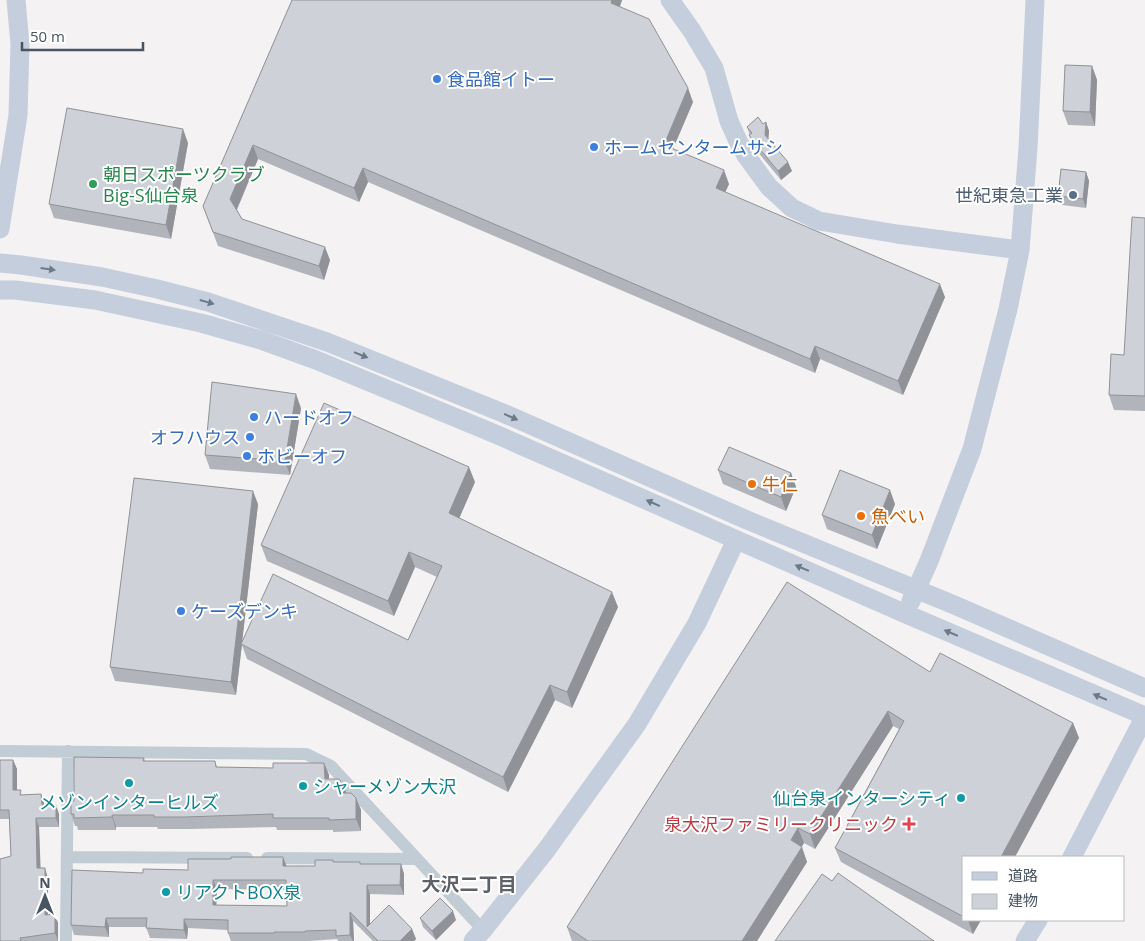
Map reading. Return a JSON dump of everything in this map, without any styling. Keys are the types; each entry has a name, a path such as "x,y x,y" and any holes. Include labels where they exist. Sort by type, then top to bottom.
{"street":[{"path":"0,229 18,115 20,44 16,0"},
{"path":"670,0 692,31 714,68 729,121 747,157 770,187 792,208 819,221 897,234 1020,250"},
{"path":"906,614 972,449 1008,308 1020,250 1028,148 1035,0"},
{"path":"0,263 102,277 158,289 208,302 328,342 503,414 747,520 916,589 1145,688"},
{"path":"0,290 15,290 95,300 201,323 261,340 316,360 493,433 906,614 1145,716 1073,856"},
{"path":"0,751 68,750 306,754 331,766 417,859 483,937 637,724 697,623 736,540"},
{"path":"66,941 68,750"},
{"path":"67,856 417,859"},
{"path":"1025,941 1037,921"}],"building":[{"path":"292,0 612,0 611,3 649,19 688,88 664,145 724,170 716,188 940,284 898,381 815,346 810,359 363,168 354,188 253,145 230,199 242,219 325,247 319,266 213,232 203,206"},
{"path":"1065,65 1092,66 1090,112 1063,111"},
{"path":"67,108 183,129 166,225 49,204"},
{"path":"758,117 763,124 766,122 765,135 788,162 778,171 749,135 752,133 747,127"},
{"path":"1061,169 1086,172 1083,199 1058,196"},
{"path":"1132,217 1145,218 1145,396 1109,395 1111,354 1124,355"},
{"path":"212,382 296,394 285,461 205,455"},
{"path":"324,403 469,467 449,513 612,592 567,692 550,685 503,777 241,644 273,574 408,640 442,566 409,552 388,601 261,545"},
{"path":"729,447 791,473 781,497 718,470"},
{"path":"840,470 890,490 872,535 822,515"},
{"path":"134,478 253,491 231,682 110,667"},
{"path":"787,582 930,672 940,653 1073,723 1002,856 962,856 962,916 835,848 904,721 888,711 810,834 798,828 791,840 802,847 742,941 588,941 567,927"},
{"path":"74,757 144,758 143,761 215,761 216,767 273,768 273,763 324,763 325,779 339,779 343,784 343,793 351,793 356,798 356,819 273,818 273,814 185,817 112,815 112,817 74,818 74,814 71,814 71,802 74,801"},
{"path":"0,760 13,760 13,790 21,790 20,795 41,794 42,805 56,805 56,818 36,818 37,868 45,868 45,915 55,914 55,933 20,938 21,941 0,941 0,859 11,856 9,810 0,810"},
{"path":"231,857 283,857 283,866 315,866 315,860 360,862 360,864 401,864 400,885 367,885 367,927 389,905 412,929 400,941 378,941 350,912 350,935 336,936 336,930 228,933 228,920 184,919 184,930 146,928 147,918 106,918 105,927 71,925 72,870 143,873 143,869 188,870 188,859 231,859","holes":["213,880 286,880 287,906 213,905"]},
{"path":"838,873 934,941 775,941 822,874 832,881"},
{"path":"440,898 453,911 432,931 420,918"}],"place":[{"name":"食品館イトー","path":"437,79"},
{"name":"ホームセンタームサシ","path":"594,147"},
{"name":"朝日スポーツクラブ Big-S仙台泉","path":"93,184"},
{"name":"世紀東急工業","path":"1073,195"},
{"name":"ハードオフ","path":"254,417"},
{"name":"オフハウス","path":"250,437"},
{"name":"ホビーオフ","path":"247,456"},
{"name":"牛仁","path":"752,484"},
{"name":"魚べい","path":"861,516"},
{"name":"ケーズデンキ","path":"181,611"},
{"name":"メゾンインターヒルズ","path":"129,783"},
{"name":"シャーメゾン大沢","path":"303,786"},
{"name":"仙台泉インターシティ","path":"961,798"},
{"name":"泉大沢ファミリークリニック","path":"909,824"},
{"name":"リアクトBOX泉","path":"166,892"}],"district":[{"name":"大沢二丁目","path":"469,884"}]}
